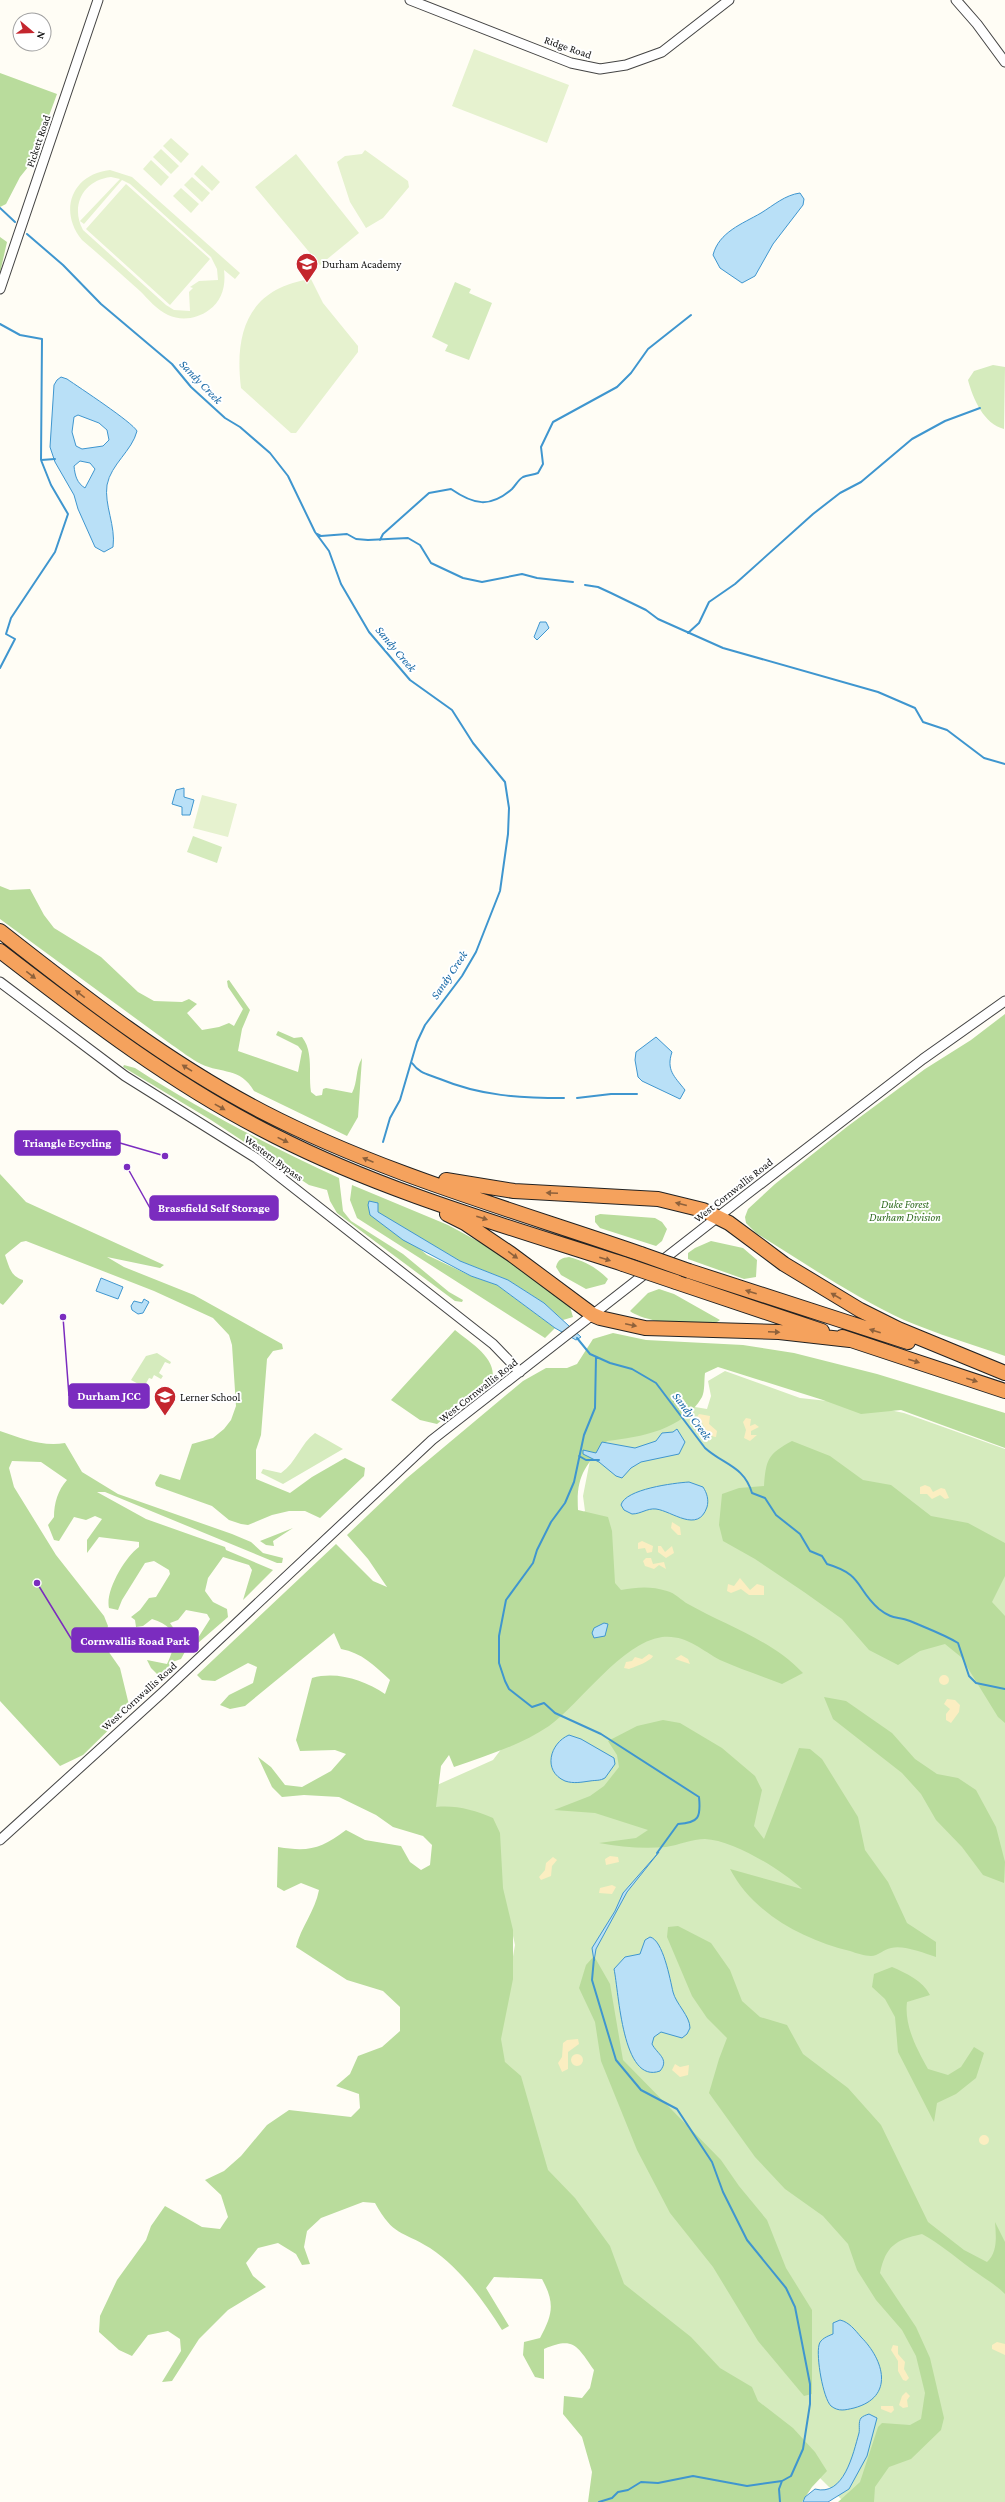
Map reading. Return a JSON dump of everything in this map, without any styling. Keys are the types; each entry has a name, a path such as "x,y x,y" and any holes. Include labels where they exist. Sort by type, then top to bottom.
{"highway":[{"path":"0,932 130,1030 200,1076 282,1121 404,1174 689,1271 1005,1373"},
{"path":"0,951 114,1039 186,1087 275,1136 379,1182 465,1223 593,1315 645,1328 779,1332 850,1340"},
{"path":"404,1174 423,1174 471,1185 514,1191 658,1199 685,1204 718,1216 784,1264 860,1310 898,1329 1005,1373"},
{"path":"379,1182 1005,1391"}],"street":[{"name":"Pickett Road","path":"0,289 98,0"},
{"name":"Ridge Road","path":"410,0 571,63 600,69 626,65 662,52 730,0"},
{"path":"956,0 977,24 1005,62"},
{"name":"Western Bypass","path":"0,982 125,1076 256,1158 482,1336 520,1372"},
{"name":"West Cornwallis Road","path":"0,1840 163,1692 426,1445 718,1216 923,1059 1005,1001"}],"green space":[{"path":"474,49 569,85 547,143 452,106"},
{"path":"0,73 57,94 32,162 20,177 6,204 0,207"},
{"path":"171,138 189,154 181,163 163,146"},
{"path":"161,149 179,166 171,174 153,157"},
{"path":"365,150 408,181 409,187 383,218 366,228 350,202 337,162 345,156 362,154"},
{"path":"296,154 359,233 320,265 255,187"},
{"path":"151,160 169,177 161,186 143,169"},
{"path":"202,165 220,182 212,191 194,174"},
{"path":"110,170 132,177 240,273 235,279 224,270 224,287 222,293 217,302 209,310 189,318 173,317 164,313 82,240 75,229 71,217 70,206 78,186 86,179 97,173","holes":["111,177 120,179 80,221 84,224 122,180 130,184 211,257 217,269 218,280 199,281 190,287 193,288 189,292 190,311 174,310 166,305 83,230 79,221 78,212 79,203 86,189 101,179"]},
{"path":"192,177 210,193 202,202 184,185"},
{"path":"126,184 210,259 170,305 86,229"},
{"path":"181,188 199,204 191,213 173,196"},
{"path":"0,237 7,242 0,273"},
{"path":"311,279 323,303 358,346 358,352 296,433 291,433 241,388 239,367 240,348 244,331 250,316 260,302 273,292 290,284"},
{"path":"455,282 471,289 469,293 492,303 469,360 445,351 448,345 432,337"},
{"path":"993,365 1005,367 1004,429 991,422 980,410 968,380 974,371"},
{"path":"202,795 237,804 228,837 193,828"},
{"path":"193,836 222,847 217,863 187,852"},
{"path":"0,886 10,890 30,889 44,915 54,928 101,957 138,992 154,1001 182,1002 189,999 197,1004 187,1013 202,1030 219,1027 229,1023 234,1026 243,1009 228,987 227,981 229,980 250,1010 242,1029 238,1051 298,1072 302,1051 298,1046 276,1035 278,1031 294,1038 302,1037 308,1050 311,1092 316,1096 322,1095 323,1089 326,1088 352,1093 358,1067 362,1058 358,1117 347,1136 254,1091 249,1083 237,1075 201,1064 172,1045 0,919"},
{"name":"Duke Forest Durham Division","path":"1005,1014 1005,1356 929,1330 885,1311 829,1279 756,1233 746,1223 745,1217 748,1209 775,1184 848,1126 925,1069 971,1040"},
{"path":"124,1065 135,1068 184,1098 286,1153 339,1178 343,1211 351,1221 403,1254 449,1292 463,1300 462,1302 455,1301 337,1213 330,1201 327,1190 309,1185 211,1120 123,1067"},
{"path":"0,1174 26,1202 164,1265 160,1268 107,1257 124,1267 194,1295 282,1344 283,1349 273,1351 267,1359 261,1435 256,1450 256,1479 290,1493 312,1477 345,1458 365,1468 364,1476 320,1518 305,1511 289,1511 272,1515 248,1525 229,1520 212,1506 156,1486 155,1483 160,1474 180,1480 192,1444 213,1438 224,1429 231,1420 236,1406 232,1345 229,1335 213,1318 154,1291 26,1241 21,1242 5,1255 9,1267 15,1276 23,1280 23,1282 3,1305 0,1303"},
{"path":"352,1185 448,1225 496,1251 570,1307 573,1317 563,1320 544,1303 508,1280 460,1261 377,1212 378,1203 368,1205 427,1255 471,1276 497,1285 555,1328 545,1338 357,1218 350,1200"},
{"path":"600,1214 655,1218 662,1222 667,1229 662,1241 656,1246 600,1228 595,1222 595,1216"},
{"path":"711,1241 743,1248 757,1260 756,1277 744,1279 688,1259 688,1253"},
{"path":"569,1257 590,1265 600,1271 608,1279 605,1284 586,1289 561,1275 556,1267 557,1264 561,1259"},
{"path":"659,1289 674,1294 720,1320 713,1324 703,1325 675,1324 648,1319 630,1311 648,1293"},
{"path":"455,1330 481,1351 487,1358 493,1372 492,1380 437,1424 420,1420 391,1400"},
{"path":"613,1333 646,1340 743,1345 794,1353 877,1374 1005,1413 1005,1448 901,1410 861,1414 823,1400 718,1367 705,1373 703,1395 694,1408 684,1417 660,1430 634,1437 607,1441 588,1465 580,1480 578,1510 608,1517 612,1531 615,1583 621,1590 650,1588 670,1592 688,1604 763,1642 791,1661 803,1673 782,1684 720,1660 686,1640 662,1637 647,1642 632,1650 602,1675 561,1716 538,1733 503,1750 454,1767 449,1755 441,1766 436,1807 465,1809 493,1818 500,1833 503,1888 513,1930 513,1979 501,2039 505,2062 521,2076 548,2170 575,2198 610,2246 624,2284 691,2337 720,2368 752,2387 758,2401 793,2428 815,2452 827,2471 812,2487 802,2502 588,2502 592,2472 582,2437 563,2414 564,2396 582,2398 590,2388 594,2370 579,2349 569,2344 562,2343 544,2349 544,2379 535,2377 523,2355 524,2342 540,2338 550,2315 551,2302 542,2279 494,2277 486,2288 509,2326 502,2330 479,2296 452,2265 430,2248 399,2232 388,2222 375,2203 363,2202 321,2218 307,2231 304,2247 310,2264 302,2265 296,2254 278,2243 258,2248 246,2263 253,2276 266,2287 228,2310 199,2339 172,2381 162,2382 181,2351 180,2339 168,2331 148,2335 132,2356 119,2350 99,2332 100,2316 117,2280 146,2240 151,2226 165,2206 202,2227 220,2229 228,2217 221,2195 205,2180 224,2171 241,2156 267,2125 289,2110 351,2117 360,2108 359,2094 336,2086 350,2074 358,2056 382,2047 400,2031 400,2007 383,1991 347,1980 296,1947 319,1890 301,1883 284,1891 277,1887 278,1847 298,1849 314,1848 322,1845 346,1830 365,1840 401,1846 410,1862 421,1870 430,1865 432,1845 423,1836 393,1827 376,1815 339,1797 304,1795 282,1797 272,1787 258,1757 271,1767 285,1785 302,1787 331,1771 346,1754 335,1750 300,1751 296,1740 312,1678 321,1676 341,1676 359,1681 385,1694 390,1680 362,1657 355,1653 341,1649 334,1633 245,1706 230,1709 220,1705 229,1695 253,1683 257,1667 248,1663 215,1681 202,1680 197,1675 336,1544 373,1581 387,1587 368,1559 347,1535 407,1478 523,1381 546,1368 567,1368 577,1364 593,1339"},
{"path":"157,1353 171,1362 170,1364 165,1362 159,1373 163,1376 161,1379 154,1375 152,1379 149,1378 145,1385 146,1388 131,1380 146,1356"},
{"path":"725,1371 800,1398 865,1405 904,1413 1005,1449 1005,2502 844,2502 800,2458 645,2316 545,2182 498,2042 515,1945 508,1913 429,1819 437,1785 493,1760 518,1727 555,1535 585,1511 583,1496 592,1450 602,1438 683,1405 707,1409 711,1396 708,1381"},
{"path":"0,1431 40,1443 65,1443 82,1472 118,1494 232,1534 251,1542 263,1553 283,1558 282,1563 277,1563 105,1492 97,1492 146,1519 225,1547 226,1550 273,1570 243,1600 252,1570 249,1565 223,1557 208,1578 205,1591 213,1602 227,1609 228,1617 198,1643 196,1641 210,1619 207,1614 186,1610 178,1620 170,1623 187,1648 181,1659 172,1662 163,1675 159,1676 151,1668 147,1660 167,1664 173,1649 174,1637 172,1631 168,1627 152,1619 143,1626 136,1627 135,1620 131,1617 140,1610 149,1598 156,1597 170,1574 169,1570 154,1561 145,1563 122,1600 118,1610 109,1608 110,1593 117,1575 128,1558 139,1547 139,1542 99,1537 87,1553 87,1540 102,1519 95,1516 86,1520 74,1517 59,1541 54,1540 48,1525 54,1517 59,1492 67,1480 41,1462 12,1461 9,1468 14,1487 56,1555 104,1616 108,1626 104,1640 106,1648 120,1668 130,1709 83,1755 60,1766 0,1701"},
{"path":"315,1433 343,1449 283,1484 261,1473 263,1469 281,1473 291,1464 306,1442"},
{"path":"792,1441 830,1456 863,1480 891,1485 931,1516 968,1523 1005,1543 1005,1576 992,1602 1005,1616 1005,1723 998,1717 961,1657 945,1644 920,1651 898,1665 869,1650 842,1619 804,1592 755,1559 723,1541 719,1525 722,1494 739,1488 764,1486 767,1463 770,1458 778,1450"},
{"path":"293,1528 273,1541 274,1546 266,1545 260,1541"},
{"path":"824,1697 846,1701 892,1733 915,1759 937,1774 958,1778 976,1790 996,1827 1005,1862 1004,1883 983,1875 962,1847 936,1820 921,1794 902,1773 833,1719"},
{"path":"663,1720 680,1723 722,1748 755,1776 762,1790 754,1826 764,1839 799,1748 810,1749 822,1759 858,1817 865,1850 888,1882 907,1923 936,1942 936,1957 914,1950 896,1947 874,1956 866,1956 832,1946 797,1932 766,1911 752,1899 740,1885 730,1869 802,1889 770,1865 743,1850 705,1839 657,1848 616,1846 599,1843 636,1838 648,1830 595,1813 554,1810 590,1796 604,1786 619,1767 617,1755 608,1741 637,1726"},
{"path":"678,1926 711,1943 730,1970 742,2001 760,2017 787,2025 803,2054 848,2088 881,2125 928,2222 964,2250 987,2262 991,2258 995,2249 995,2222 1005,2242 1005,2294 941,2246 922,2234 898,2242 885,2256 880,2273 916,2327 930,2358 944,2418 941,2430 911,2459 889,2467 875,2487 874,2502 838,2502 860,2482 878,2427 882,2423 910,2425 921,2419 925,2393 916,2356 902,2330 876,2300 857,2270 848,2244 823,2216 785,2189 755,2157 709,2093 727,2038 707,2018 692,1996 667,1937 668,1927"},
{"path":"594,1956 610,1984 623,2060 721,2160 739,2186 767,2220 786,2268 812,2310 812,2394 804,2396 758,2341 713,2267 670,2213 637,2150 601,2061 595,2022 579,1988 586,1965"},
{"path":"892,1967 919,1982 930,1995 907,2002 907,2020 909,2028 928,2069 948,2075 961,2067 974,2047 984,2053 976,2078 956,2094 937,2103 934,2122 898,2052 895,2017 885,1999 872,1987 874,1974"}],"sand":[{"path":"699,1414 710,1416 709,1424 717,1431 716,1437 707,1432 697,1417"},
{"path":"746,1418 751,1419 750,1426 755,1424 759,1427 751,1431 751,1435 757,1435 750,1441 744,1438 746,1430 743,1422"},
{"path":"925,1485 930,1487 933,1492 941,1488 945,1489 949,1498 945,1499 940,1495 932,1499 927,1494 920,1494 920,1487"},
{"path":"672,1522 680,1527 681,1535 678,1535 671,1528"},
{"path":"642,1541 653,1546 652,1552 647,1553 645,1548 638,1549 638,1543"},
{"path":"658,1546 661,1546 665,1552 672,1546 674,1553 666,1558 658,1552"},
{"path":"646,1558 651,1558 653,1564 664,1562 666,1569 659,1565 654,1569 645,1566 643,1561"},
{"path":"740,1578 750,1590 757,1584 764,1586 764,1595 749,1595 741,1589 731,1593 727,1591 728,1584 734,1586"},
{"path":"649,1654 653,1656 646,1662 629,1669 624,1668 626,1662 632,1661 635,1657 642,1659"},
{"path":"681,1655 688,1659 690,1664 675,1659"},
{"path":"942,1675 946,1675 949,1680 946,1685 942,1685 939,1682 939,1678"},
{"path":"947,1699 955,1700 960,1705 959,1712 951,1723 946,1720 946,1714 950,1709 944,1704"},
{"path":"610,1856 618,1857 619,1862 606,1865 605,1859"},
{"path":"553,1857 557,1860 552,1866 551,1876 541,1880 539,1877 545,1870 546,1863"},
{"path":"612,1885 616,1887 612,1894 599,1893 600,1888"},
{"path":"578,2039 579,2044 568,2052 568,2069 562,2072 558,2063 562,2057 563,2043 567,2040"},
{"path":"575,2054 579,2054 583,2060 579,2066 575,2066 571,2062 571,2058"},
{"path":"675,2064 680,2067 689,2065 688,2075 680,2077 672,2070"},
{"path":"982,2135 986,2135 989,2140 986,2145 982,2145 979,2142 979,2138"},
{"path":"997,2342 1005,2344 1005,2355 992,2349 992,2345"},
{"path":"893,2345 898,2346 898,2354 905,2362 904,2369 909,2378 906,2381 903,2380 898,2371 898,2361 891,2350"},
{"path":"906,2392 910,2396 907,2400 908,2407 903,2408 899,2405 902,2396"},
{"path":"881,2406 893,2406 894,2410 891,2413 881,2409"}],"water":[{"path":"800,193 804,199 803,205 773,244 755,276 742,283 720,268 713,255 720,240 739,225 789,196"},
{"path":"61,377 67,379 116,413 137,431 131,445 109,477 107,485 107,500 112,523 113,547 104,552 95,547 78,509 74,495 55,462 50,447 54,385","holes":["78,415 99,423 107,430 109,440 103,446 82,449 76,446 72,432 74,417","80,461 90,463 95,469 85,488 78,481 75,473 74,466"]},
{"path":"540,622 546,622 549,628 537,640 534,637"},
{"path":"184,788 184,797 194,800 190,815 182,815 182,807 172,804 176,790"},
{"path":"656,1037 672,1052 670,1064 672,1072 674,1077 685,1090 680,1099 642,1081 638,1077 635,1060 636,1052"},
{"path":"369,1201 378,1203 378,1212 460,1261 508,1280 544,1303 581,1337 576,1340 555,1328 497,1285 471,1276 403,1240 370,1215 368,1205"},
{"path":"101,1278 123,1287 118,1299 96,1291"},
{"path":"144,1299 149,1302 143,1313 138,1314 132,1310 131,1306 134,1301 142,1303"},
{"path":"677,1429 685,1442 679,1454 641,1462 631,1468 622,1478 616,1476 599,1462 583,1454 583,1450 596,1453 602,1442 635,1448 656,1441 662,1433 673,1432"},
{"path":"689,1482 703,1487 706,1492 708,1502 707,1507 703,1515 697,1519 684,1519 656,1509 650,1509 632,1514 624,1510 621,1505 624,1499 640,1491 662,1485"},
{"path":"604,1623 608,1624 605,1636 594,1638 592,1633 594,1628"},
{"path":"569,1735 581,1739 614,1758 615,1764 605,1778 575,1783 565,1781 553,1771 551,1757 553,1750 562,1739"},
{"path":"659,1852 627,1892 596,1949 594,1961 592,1948 615,1911 623,1893"},
{"path":"650,1937 659,1945 668,1970 673,1992 688,2019 690,2028 687,2034 682,2038 661,2032 654,2037 652,2044 662,2057 664,2063 660,2071 647,2072 637,2064 630,2051 621,2015 614,1969 625,1957 640,1954 645,1940"},
{"path":"840,2320 852,2327 869,2346 880,2367 882,2377 876,2396 867,2403 854,2408 842,2410 834,2408 828,2402 825,2395 818,2358 819,2345 821,2341 833,2334 833,2323"},
{"path":"869,2414 877,2418 867,2456 849,2489 828,2502 803,2502 805,2497 815,2489 825,2490 833,2487 846,2472 854,2452 859,2433 860,2420"}],"waterway":[{"name":"Sandy Creek","path":"0,208 15,222"},
{"name":"Sandy Creek","path":"27,234 63,265 101,304 172,364 191,387 225,418 240,427 270,453 288,476 315,532 329,551 341,584 369,632 410,680 452,710 473,743 505,782 509,808 508,834 500,891 476,952 462,976 425,1025 417,1042 400,1100 390,1118 383,1142"},
{"path":"380,540 383,534 429,493 451,489 475,501 489,502 504,495 523,477 538,473 543,464 541,447 553,422 617,387 631,373 648,349 691,315"},
{"path":"0,324 20,335 42,339 41,460 51,485 68,514 55,552 11,618 6,634 15,639 0,668"},
{"path":"688,633 699,623 709,602 735,584 813,514 840,493 861,482 912,439 945,421 980,408"},
{"path":"41,460 55,459"},
{"path":"317,534 321,536 347,534 356,539 368,540 408,538 420,545 431,563 463,578 482,582 522,574 537,578 573,582"},
{"path":"585,585 598,587 646,610 658,619 723,648 878,692 915,708 923,722 947,730 984,758 1005,764"},
{"path":"412,1063 424,1073 470,1089 501,1095 564,1098"},
{"path":"577,1098 611,1094 637,1094"},
{"name":"Sandy Creek","path":"577,1338 590,1354 610,1363 632,1369 656,1383 705,1448 739,1471 744,1477 752,1493 765,1498 776,1515 800,1534 810,1551 822,1556 827,1564 839,1568 853,1578 879,1609 888,1615 910,1621 958,1643 969,1676 976,1683 1005,1689"},
{"path":"596,1357 595,1408 584,1435 574,1482 565,1503 551,1522 537,1550 533,1563 506,1600 499,1636 499,1663 509,1689 532,1707 544,1703 555,1713 601,1734 699,1797 700,1810 697,1818 690,1822 678,1824 657,1853"},
{"path":"579,1456 586,1460 599,1460"},
{"path":"594,1958 592,1980 616,2060 641,2090 677,2109 712,2162 723,2192 747,2240 786,2288 795,2307 810,2384 810,2404 803,2449 791,2476 782,2481 779,2489 780,2502"},
{"path":"599,2502 612,2498 618,2492 628,2490 641,2482 658,2483 693,2476 747,2486 782,2481"}],"place":[{"name":"Durham Academy","path":"307,284"},
{"name":"Triangle Ecycling","path":"165,1156"},
{"name":"Brassfield Self Storage","path":"127,1167"},
{"name":"Durham JCC","path":"63,1317"},
{"name":"Lerner School","path":"165,1416"},
{"name":"Cornwallis Road Park","path":"37,1583"}]}
